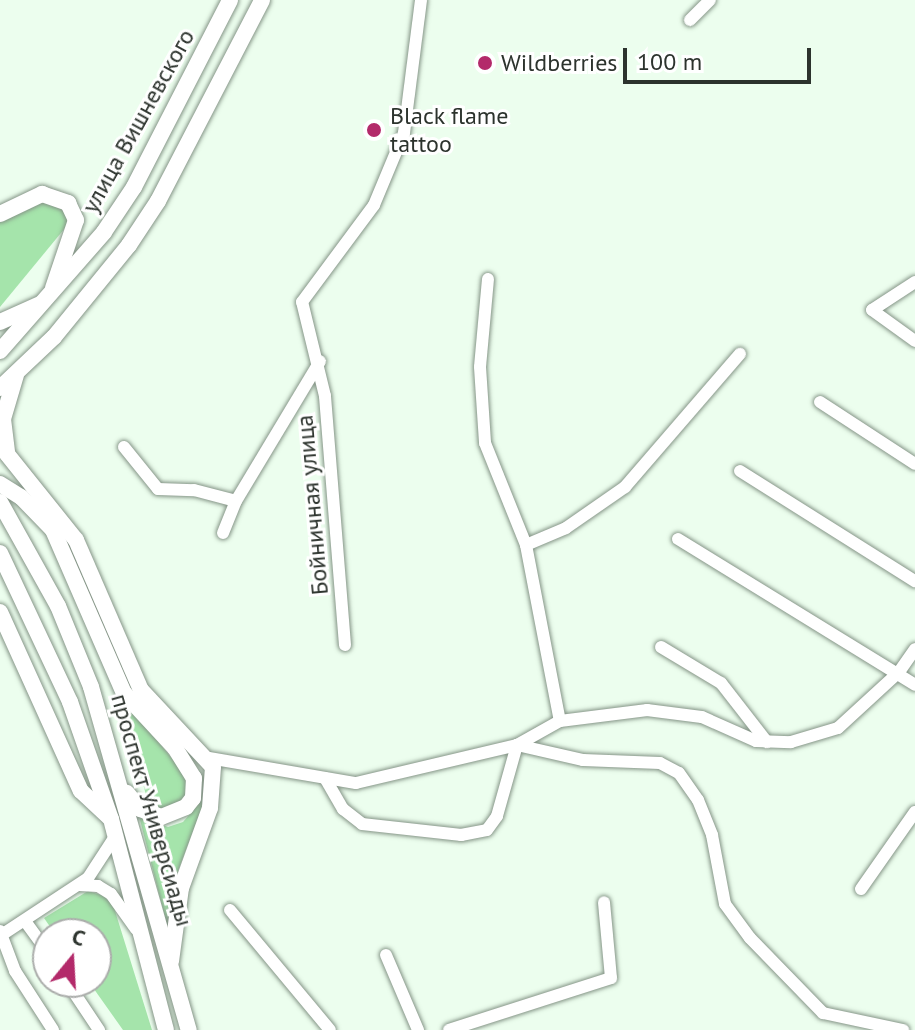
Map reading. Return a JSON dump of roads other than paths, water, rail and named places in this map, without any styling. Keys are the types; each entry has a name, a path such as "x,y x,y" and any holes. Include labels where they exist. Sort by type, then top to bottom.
{"main road":[{"name":"улица Вишневского","path":"0,351 48,300 134,187 230,0"},
{"path":"0,388 90,296 158,201 262,0"},
{"path":"0,214 42,194 62,199 73,210 76,220 48,300 0,322"},
{"path":"16,375 3,419 7,454 76,540 141,690 160,715 209,758 215,777 212,797 181,888 171,961"},
{"path":"0,484 21,497 53,530 124,693 175,748 194,778 193,798 186,807 161,817 140,809 123,788"},
{"name":"проспект Универсиады","path":"0,502 58,606 123,788 189,1030"},
{"name":"проспект Универсиады","path":"0,553 32,615 70,702 114,827 166,1030"},
{"path":"0,612 81,791 114,827"}],"street":[{"name":"Бойничная улица","path":"345,645 320,361 303,295 374,205 404,133 421,0"},
{"path":"690,20 710,0"},
{"path":"488,279 480,367 485,443 526,545 560,721"},
{"path":"915,282 872,310 915,341"},
{"path":"526,545 566,528 625,487 740,354"},
{"name":"Бойничная улица","path":"223,533 236,501 320,361"},
{"path":"820,402 915,464"},
{"path":"124,447 158,489 194,490 236,501"},
{"path":"740,471 915,581"},
{"path":"678,539 899,672 915,685"},
{"path":"661,647 721,683 767,742"},
{"path":"209,758 356,783 517,745 560,721 647,710 702,717 767,742 791,742 838,728 899,672 915,649"},
{"path":"325,778 343,809 362,824 461,835 487,830 497,816 517,745"},
{"path":"517,745 583,760 660,763 679,773 698,800 712,835 725,904 750,938 823,1013 903,1030"},
{"path":"861,889 915,812"},
{"path":"53,1030 15,971 1,934 25,921 97,869 114,827"},
{"path":"76,886 88,884 111,894 142,941"},
{"path":"449,1030 611,978 604,902"},
{"path":"230,910 330,1030"},
{"path":"25,921 32,931"},
{"path":"386,955 418,1030"},
{"path":"78,998 99,1030"}],"place":[{"name":"Wildberries","path":"485,63"},
{"name":"Black flame tattoo","path":"374,130"}]}
